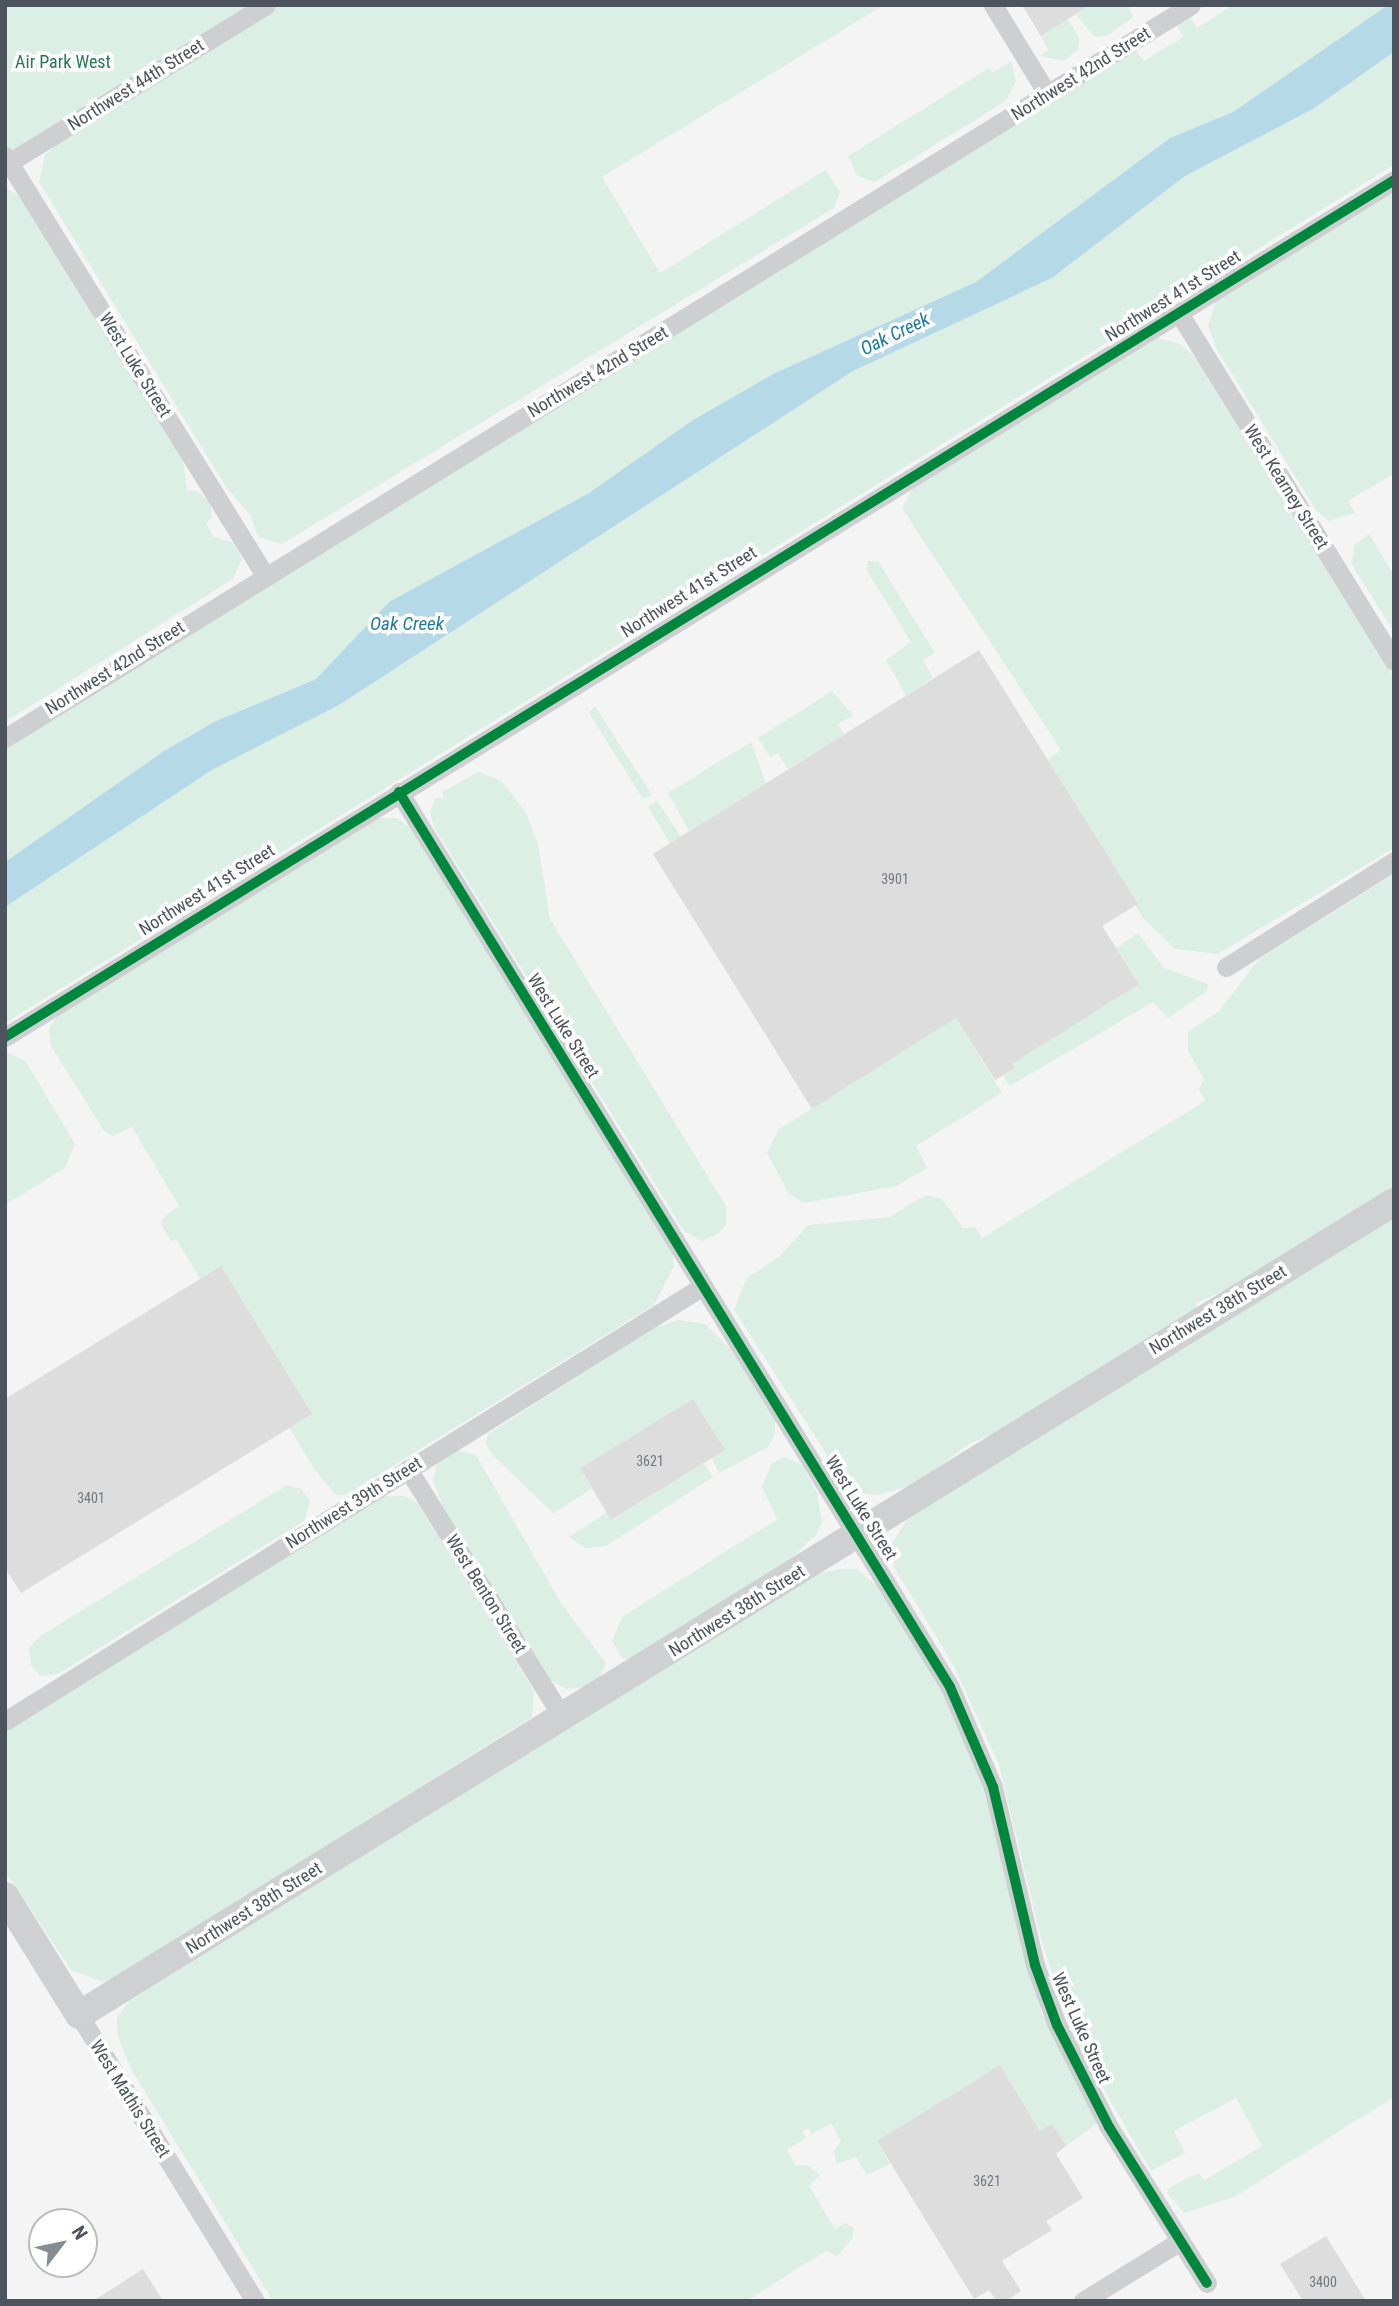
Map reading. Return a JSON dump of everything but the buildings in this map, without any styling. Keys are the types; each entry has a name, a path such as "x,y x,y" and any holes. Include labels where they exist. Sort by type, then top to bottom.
{"street":[{"name":"Northwest 44th Street","path":"7,161 266,5"},
{"path":"993,5 1048,95"},
{"name":"Northwest 42nd Street","path":"5,738 264,574 1191,5"},
{"name":"West Luke Street","path":"7,161 264,574"},
{"name":"Northwest 41st Street","path":"5,1037 1394,180"},
{"name":"West Kearney Street","path":"1178,313 1394,661"},
{"name":"West Luke Street","path":"399,792 858,1536 970,1727 993,1787 1035,1965 1057,2025 1096,2104 1207,2283"},
{"path":"1226,967 1394,862"},
{"name":"Northwest 38th Street","path":"79,2015 858,1536 1394,1202"},
{"name":"Northwest 39th Street","path":"5,1721 703,1286"},
{"name":"West Benton Street","path":"408,1469 563,1718"},
{"name":"West Mathis Street","path":"5,1896 255,2301"},
{"path":"1083,2301 1180,2241"}],"green space":[{"name":"Air Park West","path":"5,5 266,5 5,165"},
{"path":"281,5 884,5 602,177 660,273 825,170 840,192 834,208 282,544 258,537 250,515 226,487 39,182 45,155 56,145"},
{"path":"1091,5 1128,5 1133,17 1107,36 1095,37 1076,15"},
{"path":"1233,5 1388,5 1233,112 1170,138 976,282 773,374 693,420 589,493 390,602 316,679 214,722 164,751 5,862 5,745 1134,49 1144,61 1183,37 1176,23 1188,15 1197,28"},
{"path":"1068,19 1079,38 1078,50 1064,61 1040,56 1048,50 1041,36"},
{"path":"1394,52 1394,165 5,1023 5,907 212,770 339,705 853,371 1052,278 1185,176 1313,109"},
{"path":"1011,61 1016,81 1006,101 875,182 857,176 848,156 989,68 993,73"},
{"path":"5,187 27,201 183,457 187,491 197,491 211,504 212,518 206,523 214,537 235,543 242,559 233,579 5,722"},
{"path":"1394,187 1392,475 1348,501 1355,513 1329,521 1316,510 1216,348 1208,325 1217,298"},
{"path":"1158,338 1180,344 1197,359 1394,677 1394,848 1218,954 1175,949 1143,918 1048,759 1061,750 902,508 914,485 1138,345"},
{"path":"1369,534 1394,575 1394,632 1352,565 1354,545"},
{"path":"868,561 878,561 935,653 923,660 933,678 906,695 886,660 911,642 866,569"},
{"path":"832,691 853,715 838,724 844,734 788,769 778,753 770,757 758,738"},
{"path":"595,706 652,795 643,799 589,713"},
{"path":"751,742 766,783 689,831 668,793"},
{"path":"478,772 502,781 526,813 538,844 550,919 726,1206 726,1226 716,1235 701,1241 684,1231 434,827 430,812 435,798 444,799 442,792"},
{"path":"657,800 681,837 670,843 648,807"},
{"path":"397,818 411,828 672,1251 674,1266 654,1305 346,1495 336,1495 314,1469 176,1239 171,1241 162,1226 162,1219 179,1206 132,1127 113,1136 104,1131 51,1046 49,1030 57,1015 370,819"},
{"path":"1394,874 1394,1188 1237,1285 1197,1303 1196,1310 1002,1430 969,1444 918,1483 879,1495 865,1494 841,1477 734,1310 746,1279 780,1256 808,1225 889,1217 926,1195 942,1199 963,1228 975,1227 982,1238 1205,1101 1199,1089 1204,1079 1188,1051 1188,1032 1219,1011 1259,959"},
{"path":"1138,933 1164,968 1208,984 1207,991 1168,1018 1153,1002 1010,1086 1003,1076 1014,1068 1012,1064 1139,983 1116,948"},
{"path":"956,1018 1002,1093 916,1146 927,1168 897,1186 804,1203 789,1194 767,1153 778,1130"},
{"path":"5,1052 25,1060 75,1144 65,1168 5,1205"},
{"path":"1394,1215 1394,2097 1234,2197 1184,2213 1167,2193 1170,2187 1198,2173 1204,2180 1262,2146 1236,2098 1174,2131 1185,2153 1151,2171 1073,2036 1042,1942 999,1765 954,1666 894,1567 891,1545 908,1518"},
{"path":"678,1320 705,1324 740,1358 775,1416 775,1435 768,1447 719,1473 712,1458 724,1450 693,1399 580,1468 592,1489 553,1513 493,1455 486,1444 488,1434 652,1329"},
{"path":"458,1450 476,1455 561,1603 606,1663 599,1679 586,1687 566,1689 547,1678 443,1508 433,1480 437,1464"},
{"path":"785,1457 802,1465 817,1493 822,1522 816,1535 787,1562 630,1660 622,1658 612,1641 622,1617 777,1519 762,1487 772,1463"},
{"path":"704,1463 713,1477 606,1546 585,1548 569,1537 607,1512 612,1520"},
{"path":"287,1485 301,1489 310,1501 304,1521 58,1674 40,1676 31,1665 29,1648 40,1636"},
{"path":"385,1496 405,1496 418,1503 534,1691 532,1717 120,1976 103,1982 71,1970 5,1871 5,1732"},
{"path":"840,1569 857,1569 885,1593 948,1696 984,1782 1041,2012 1097,2123 1066,2146 1040,2131 1000,2065 877,2141 890,2164 867,2175 856,2157 837,2164 834,2151 841,2141 831,2123 812,2134 808,2128 802,2132 806,2138 787,2150 796,2166 807,2165 820,2175 809,2186 835,2229 845,2223 854,2228 852,2239 837,2256 826,2251 746,2301 273,2301 131,2069 117,2034 117,2018 129,2001 817,1574"}],"water":[{"name":"Oak Creek","path":"1388,5 1394,5 1394,52 1313,109 1185,176 1052,278 853,371 339,705 212,770 5,907 5,862 164,751 214,722 316,679 389,602 589,493 693,420 773,374 976,282 1170,138 1233,112"}],"cycle path":[{"path":"5,1037 1394,180"},
{"path":"399,792 950,1687 993,1787 1035,1965 1057,2025 1109,2127 1207,2283"}]}
